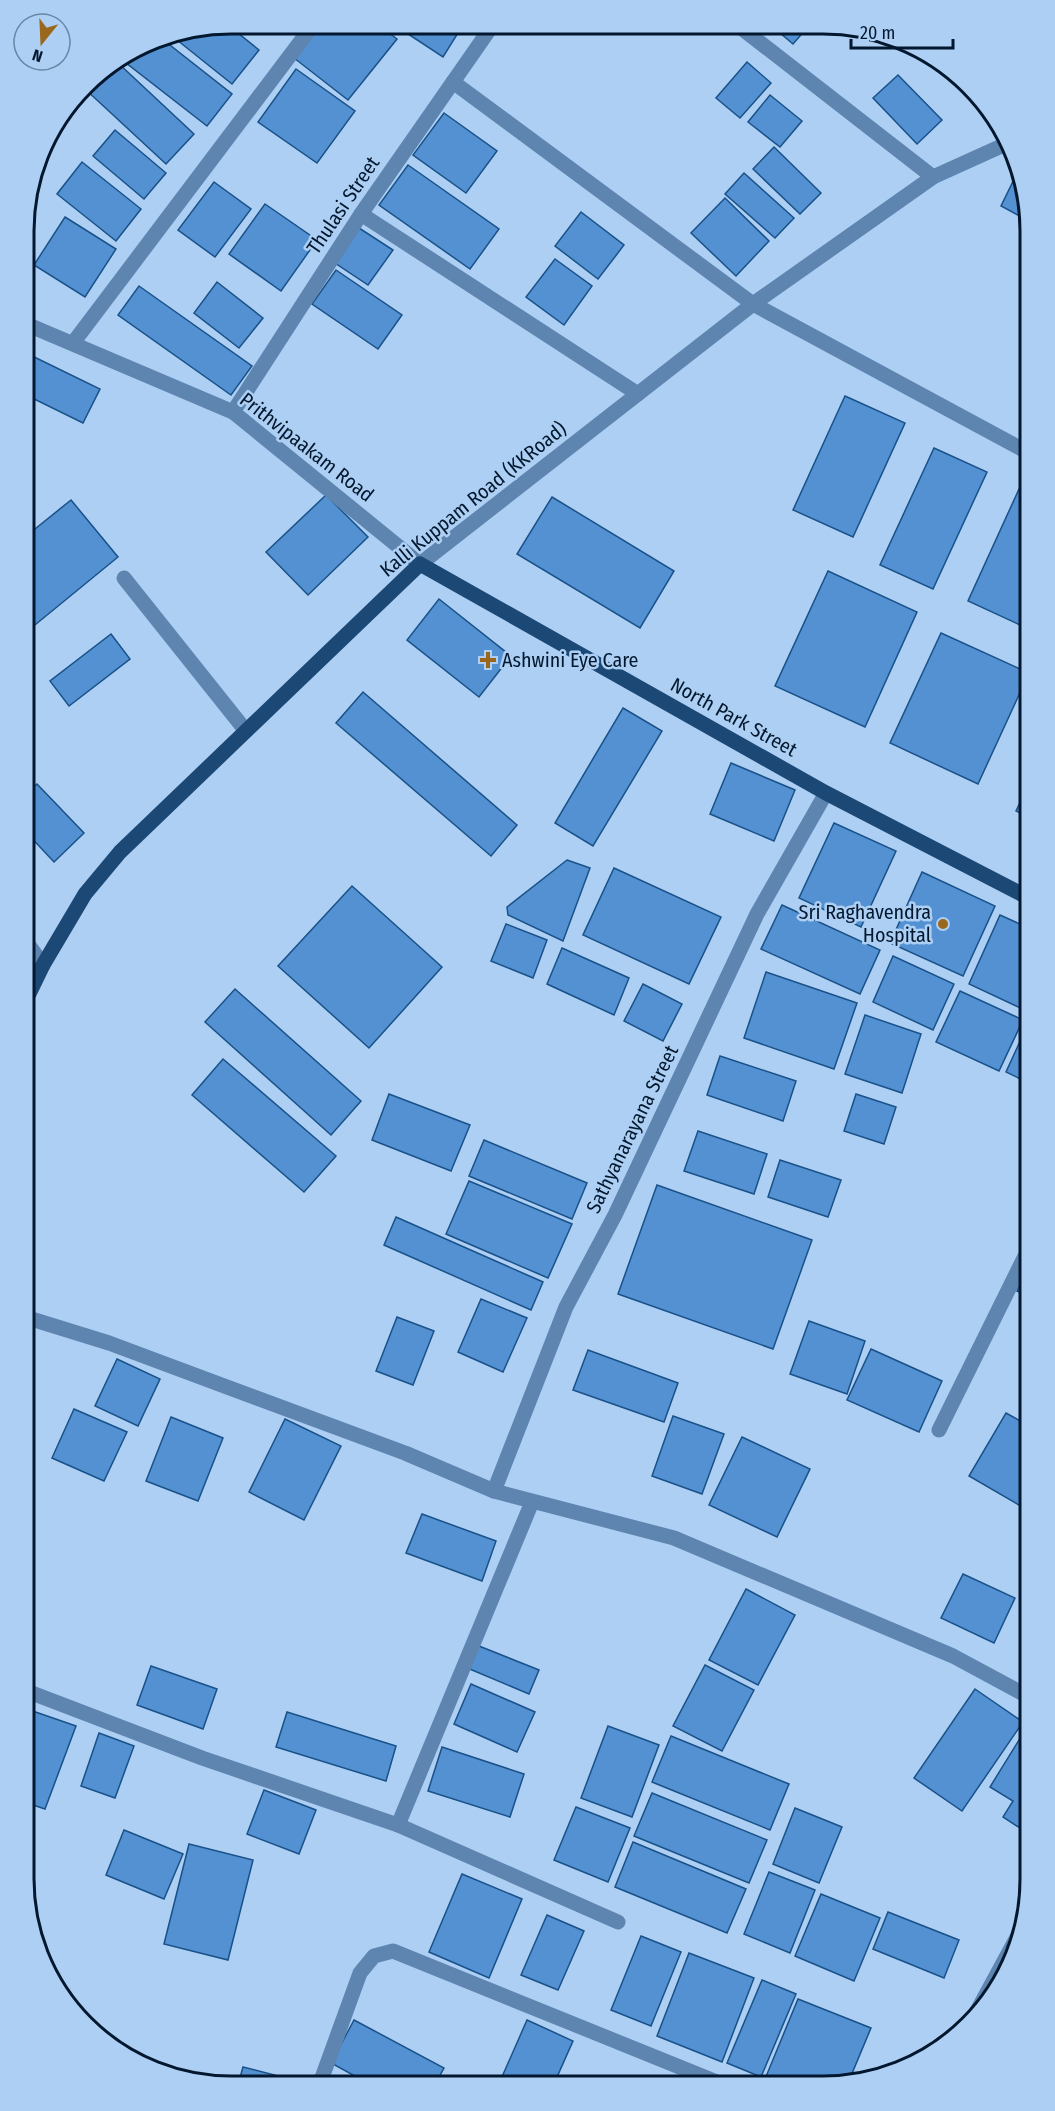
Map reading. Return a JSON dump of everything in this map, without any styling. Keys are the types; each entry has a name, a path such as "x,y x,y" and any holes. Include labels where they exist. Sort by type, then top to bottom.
{"main road":[{"name":"Kalli Kuppam Road (KKRoad)","path":"35,982 85,894 120,852 420,564"},
{"name":"North Park Street","path":"420,564 826,793 1020,893"}],"street":[{"path":"73,343 305,34"},
{"name":"Thulasi Street","path":"233,412 361,214 486,34"},
{"path":"749,34 933,177"},
{"path":"453,82 753,304 1020,448"},
{"name":"Kalli Kuppam Road (KKRoad)","path":"420,564 753,304 933,177 1001,146"},
{"path":"361,214 639,394"},
{"name":"Prithvipaakam Road","path":"35,328 233,412 420,564"},
{"path":"124,578 246,731"},
{"name":"Sathyanarayana Street","path":"494,1491 566,1307 615,1215 757,914 826,793"},
{"path":"35,953 43,965"},
{"path":"939,1430 1020,1266"},
{"path":"34,1320 109,1343 405,1453 494,1491 674,1538 953,1656 1020,1692"},
{"path":"399,1825 532,1502"},
{"path":"34,1694 202,1758 399,1825 618,1922"},
{"path":"322,2076 360,1972 374,1956 393,1951 702,2076"}],"building":[{"path":"239,34 259,50 232,84 179,42 206,36"},
{"path":"314,34 391,34 397,39 348,100 294,58"},
{"path":"408,34 457,34 443,57"},
{"path":"781,34 802,34 793,44"},
{"path":"169,45 232,94 207,126 128,64"},
{"path":"747,62 771,83 740,118 716,98"},
{"path":"123,67 194,134 166,164 90,94"},
{"path":"296,69 355,111 317,163 258,122"},
{"path":"898,75 942,120 917,144 873,98"},
{"path":"770,95 802,121 780,147 748,122"},
{"path":"444,113 497,151 466,193 413,155"},
{"path":"115,130 166,173 144,199 93,156"},
{"path":"774,147 821,193 800,214 753,169"},
{"path":"82,162 141,209 116,241 57,194"},
{"path":"408,165 499,229 470,269 379,205"},
{"path":"744,173 794,218 775,238 725,194"},
{"path":"1013,180 1020,216 1001,206"},
{"path":"214,182 251,209 215,257 178,230"},
{"path":"725,198 769,241 736,276 691,233"},
{"path":"265,204 317,240 281,291 229,254"},
{"path":"581,212 624,245 598,279 555,246"},
{"path":"65,217 116,249 85,297 35,263"},
{"path":"359,228 393,250 368,285 335,263"},
{"path":"555,259 592,286 564,325 526,297"},
{"path":"336,270 402,315 378,349 312,304"},
{"path":"217,282 263,318 239,348 194,313"},
{"path":"139,286 252,366 231,395 118,315"},
{"path":"35,357 100,389 83,423 35,399"},
{"path":"845,396 905,423 853,537 793,510"},
{"path":"934,448 987,472 933,589 880,565"},
{"path":"1019,489 1020,489 1020,625 968,601"},
{"path":"326,495 368,537 308,595 266,552"},
{"path":"552,497 674,571 640,628 517,554"},
{"path":"71,500 118,557 35,625 35,529"},
{"path":"828,571 917,612 865,727 775,686"},
{"path":"439,599 511,656 479,697 407,640"},
{"path":"941,633 1020,669 1020,693 978,784 890,743"},
{"path":"111,634 130,659 69,706 50,681"},
{"path":"363,692 517,825 491,856 336,723"},
{"path":"623,708 662,731 593,846 555,823"},
{"path":"731,763 795,790 774,841 710,814"},
{"path":"37,784 84,833 54,862 35,841 35,786"},
{"path":"834,823 896,851 861,927 799,898"},
{"path":"567,860 590,868 563,941 508,915 507,907"},
{"path":"614,868 721,917 689,984 583,935"},
{"name":"Sri Raghavendra Hospital","path":"922,872 995,906 963,976 890,943"},
{"path":"352,886 442,967 369,1048 278,966"},
{"path":"782,905 880,950 860,994 761,949"},
{"path":"1000,915 1020,924 1020,1008 969,984"},
{"path":"506,924 547,940 533,978 491,961"},
{"path":"562,948 629,978 614,1015 547,984"},
{"path":"893,956 954,984 933,1030 873,1002"},
{"path":"766,972 857,1003 834,1069 744,1038"},
{"path":"643,984 682,1004 663,1041 624,1021"},
{"path":"235,989 361,1101 331,1135 205,1022"},
{"path":"960,991 1020,1019 1020,1026 999,1071 936,1042"},
{"path":"865,1015 921,1034 902,1093 845,1074"},
{"path":"1020,1041 1020,1079 1006,1072"},
{"path":"720,1056 796,1081 783,1121 707,1095"},
{"path":"223,1059 336,1156 304,1192 192,1095"},
{"path":"389,1094 470,1125 451,1171 372,1140"},
{"path":"856,1094 896,1107 884,1144 844,1131"},
{"path":"698,1131 767,1154 754,1194 684,1171"},
{"path":"484,1140 587,1183 572,1219 469,1176"},
{"path":"780,1160 841,1180 828,1217 768,1197"},
{"path":"469,1181 572,1224 548,1278 446,1234"},
{"path":"657,1185 812,1240 773,1349 618,1294"},
{"path":"396,1217 543,1282 531,1310 384,1245"},
{"path":"481,1299 527,1318 503,1372 458,1352"},
{"path":"397,1317 434,1331 413,1385 376,1371"},
{"path":"809,1321 865,1341 847,1394 790,1374"},
{"path":"871,1349 942,1381 919,1432 847,1400"},
{"path":"588,1350 678,1383 664,1422 573,1390"},
{"path":"117,1359 160,1379 138,1426 95,1406"},
{"path":"74,1409 127,1432 104,1481 52,1458"},
{"path":"1006,1413 1020,1421 1020,1506 969,1476"},
{"path":"673,1416 724,1434 702,1494 652,1476"},
{"path":"171,1417 223,1438 198,1501 146,1481"},
{"path":"285,1419 341,1446 304,1520 249,1492"},
{"path":"742,1437 810,1469 777,1537 709,1505"},
{"path":"422,1514 496,1541 482,1581 406,1553"},
{"path":"963,1574 1015,1598 994,1643 941,1618"},
{"path":"746,1589 795,1615 758,1685 709,1660"},
{"path":"474,1644 539,1670 529,1694 465,1667"},
{"path":"705,1665 754,1690 722,1751 673,1726"},
{"path":"151,1666 217,1689 203,1729 137,1705"},
{"path":"471,1684 535,1712 517,1752 454,1724"},
{"path":"975,1689 1020,1720 1020,1726 962,1811 914,1778"},
{"path":"34,1711 76,1726 45,1809 34,1805"},
{"path":"287,1712 396,1746 386,1781 276,1747"},
{"path":"608,1726 659,1745 632,1817 581,1798"},
{"path":"99,1733 134,1746 115,1798 81,1786"},
{"path":"671,1736 789,1784 770,1830 652,1782"},
{"path":"1020,1738 1020,1828 1003,1817 1013,1801 990,1787"},
{"path":"442,1747 524,1774 510,1817 428,1791"},
{"path":"264,1790 316,1810 299,1854 247,1834"},
{"path":"652,1793 767,1840 749,1883 634,1836"},
{"path":"576,1807 630,1828 608,1882 554,1860"},
{"path":"795,1808 842,1827 819,1883 773,1864"},
{"path":"124,1830 183,1854 164,1899 106,1875"},
{"path":"633,1842 746,1889 727,1933 615,1887"},
{"path":"189,1844 253,1860 228,1960 164,1944"},
{"path":"769,1872 815,1890 790,1953 744,1934"},
{"path":"462,1874 522,1899 489,1978 429,1952"},
{"path":"821,1894 880,1918 854,1981 795,1956"},
{"path":"888,1912 959,1940 944,1978 873,1949"},
{"path":"547,1915 584,1931 558,1990 521,1975"},
{"path":"641,1936 681,1952 651,2026 611,2010"},
{"path":"689,1953 754,1978 722,2062 657,2036"},
{"path":"762,1980 796,1994 761,2076 727,2063"},
{"path":"798,1999 871,2028 852,2074 766,2076"},
{"path":"354,2020 444,2068 440,2076 355,2076 331,2063"},
{"path":"527,2020 573,2041 557,2076 502,2076"},
{"path":"243,2067 278,2076 240,2076"}],"place":[{"name":"Ashwini Eye Care","path":"488,660"},
{"name":"Sri Raghavendra Hospital","path":"943,924"}]}
